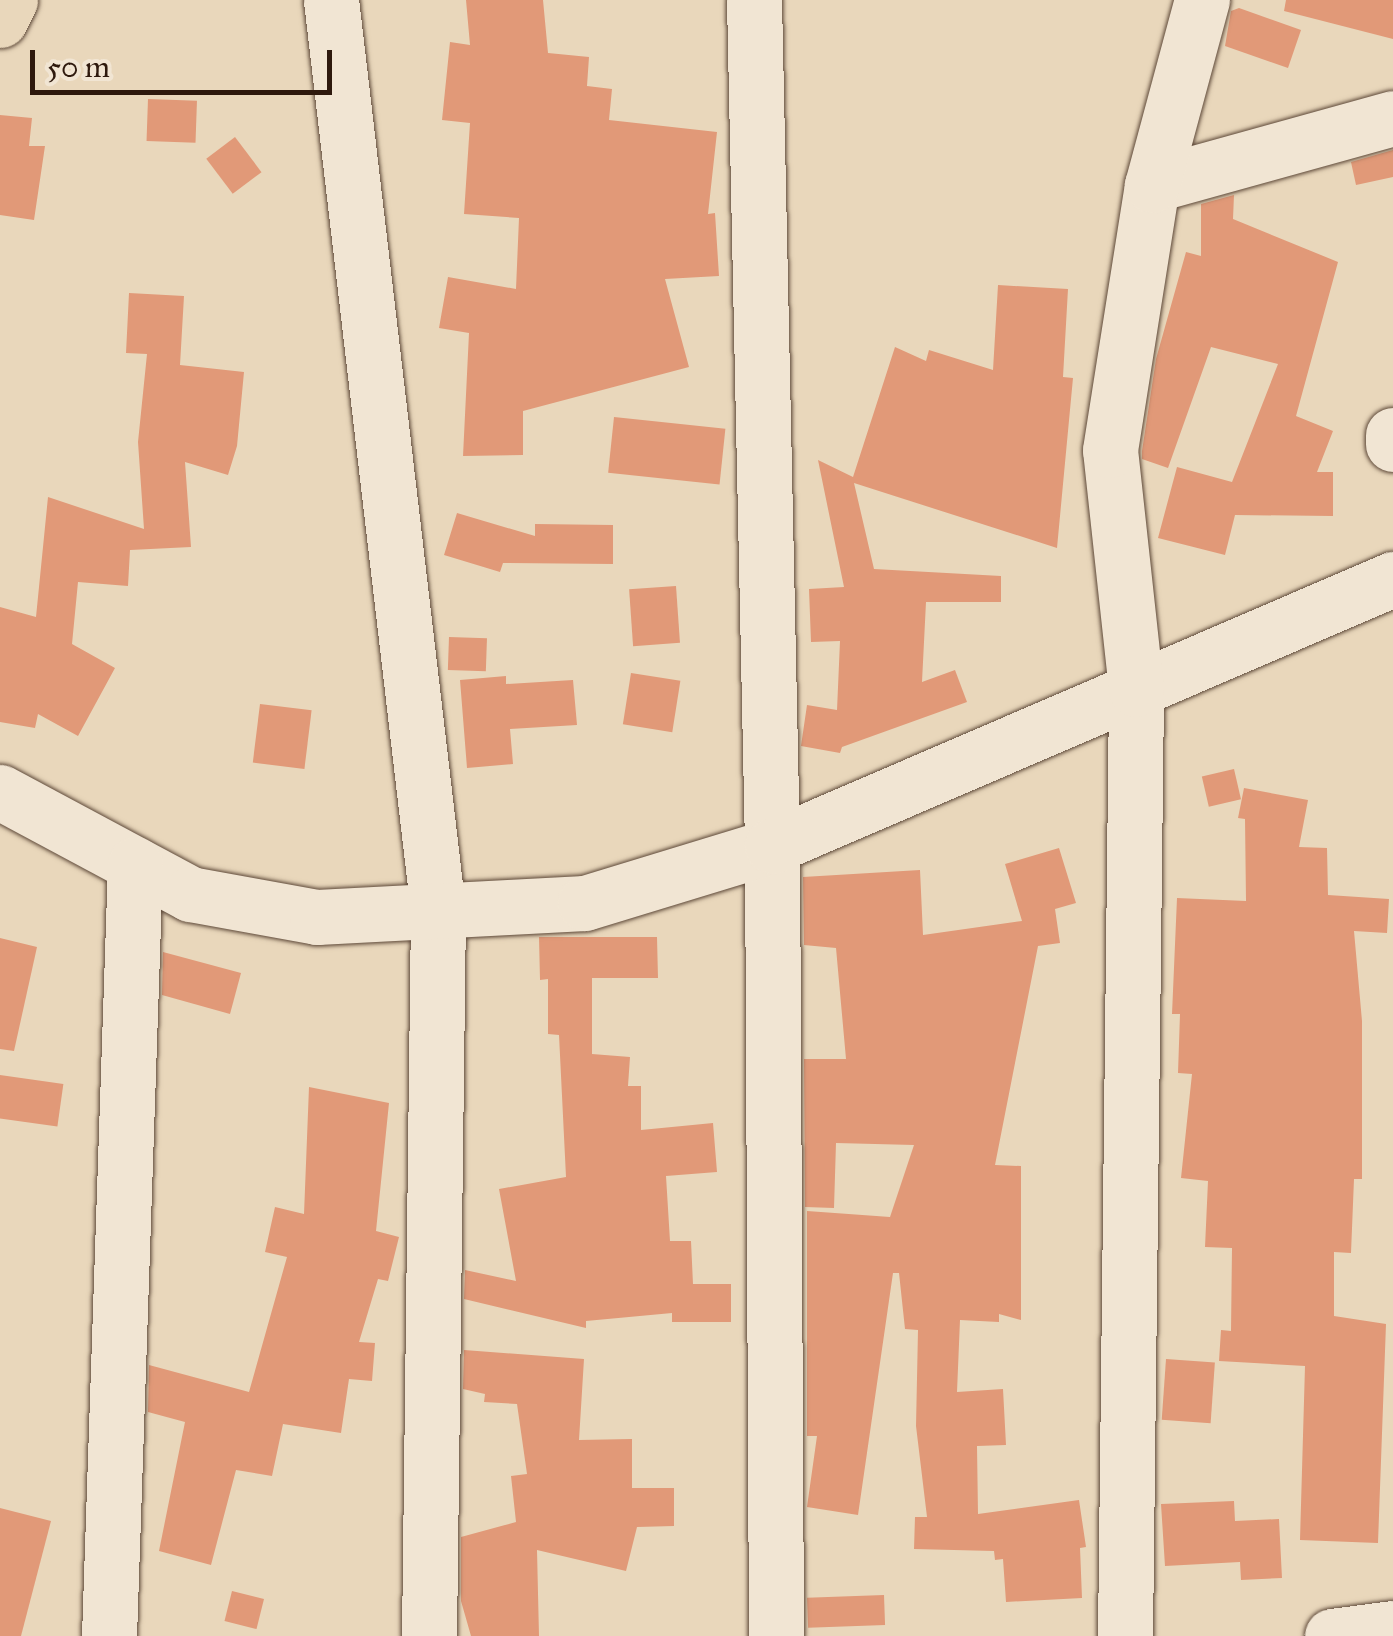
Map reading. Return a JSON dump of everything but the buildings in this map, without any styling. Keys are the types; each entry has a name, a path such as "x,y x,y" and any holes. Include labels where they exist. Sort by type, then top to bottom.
{"main road":[{"path":"0,20 10,0"}],"street":[{"path":"331,0 438,912 429,1636"},
{"path":"754,0 772,846 776,1636"},
{"path":"1125,1636 1136,689 1110,450 1152,186 1202,0"},
{"path":"1152,186 1393,118"},
{"path":"1393,434 1393,444"},
{"path":"0,792 190,894 317,917 585,903 772,846 1393,578"},
{"path":"109,1636 135,864"},
{"path":"1332,1636 1393,1628"}]}
